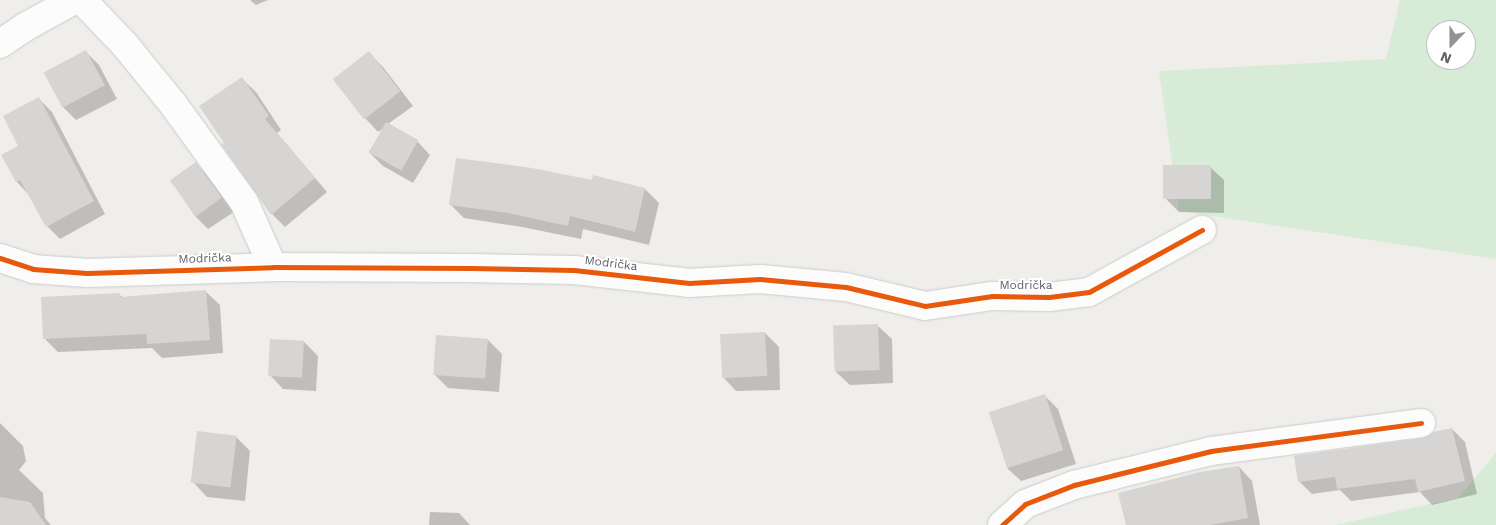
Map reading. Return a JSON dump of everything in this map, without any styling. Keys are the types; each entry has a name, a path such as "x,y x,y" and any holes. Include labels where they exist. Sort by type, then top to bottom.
{"street":[{"path":"0,44 25,27 74,0"},
{"path":"82,0 125,45 173,104 239,195 273,267"},
{"name":"Modrička","path":"0,258 33,269 52,272 87,273 273,267 574,270 689,283 760,279 846,287 925,306 992,296 1049,298 1089,292 1202,230"},
{"path":"1002,525 1025,504 1074,485 1211,451 1420,423"}],"green space":[{"path":"1400,0 1496,0 1496,259 1179,211 1159,71 1386,59"},
{"path":"1496,453 1496,525 1335,525 1458,498"}],"building":[{"path":"86,50 105,85 62,108 44,73"},
{"path":"369,51 400,91 364,120 333,79"},
{"path":"242,77 269,116 265,119 315,178 271,215 221,144 224,143 199,106"},
{"path":"39,97 94,201 46,227 20,180 16,182 1,155 18,146 3,116"},
{"path":"386,122 418,140 401,171 369,153"},
{"path":"456,158 532,168 592,180 593,175 645,188 635,232 570,216 568,226 508,213 449,205"},
{"path":"196,162 222,198 196,216 170,181"},
{"path":"1163,165 1211,165 1211,199 1163,199"},
{"path":"206,290 210,340 147,344 146,334 43,339 41,297 120,293 120,297"},
{"path":"878,324 880,370 835,372 833,326"},
{"path":"765,332 767,376 722,378 720,334"},
{"path":"436,335 488,339 485,379 433,375"},
{"path":"270,339 304,341 302,378 268,376"},
{"path":"1045,394 1063,450 1007,468 989,412"},
{"path":"1452,428 1465,481 1418,492 1415,479 1337,489 1335,477 1298,482 1294,456 1423,438 1433,432"},
{"path":"197,431 237,436 230,487 191,483"},
{"path":"1239,466 1248,518 1210,525 1126,525 1118,493 1200,472"},
{"path":"0,497 30,502 46,525 0,525"}],"cycle path":[{"path":"0,258 33,269 87,273 273,267 471,268 574,270 689,283 760,279 846,287 925,306 992,296 1049,297 1089,292 1202,230"},
{"path":"1002,525 1025,504 1074,485 1211,451 1421,423"}]}
